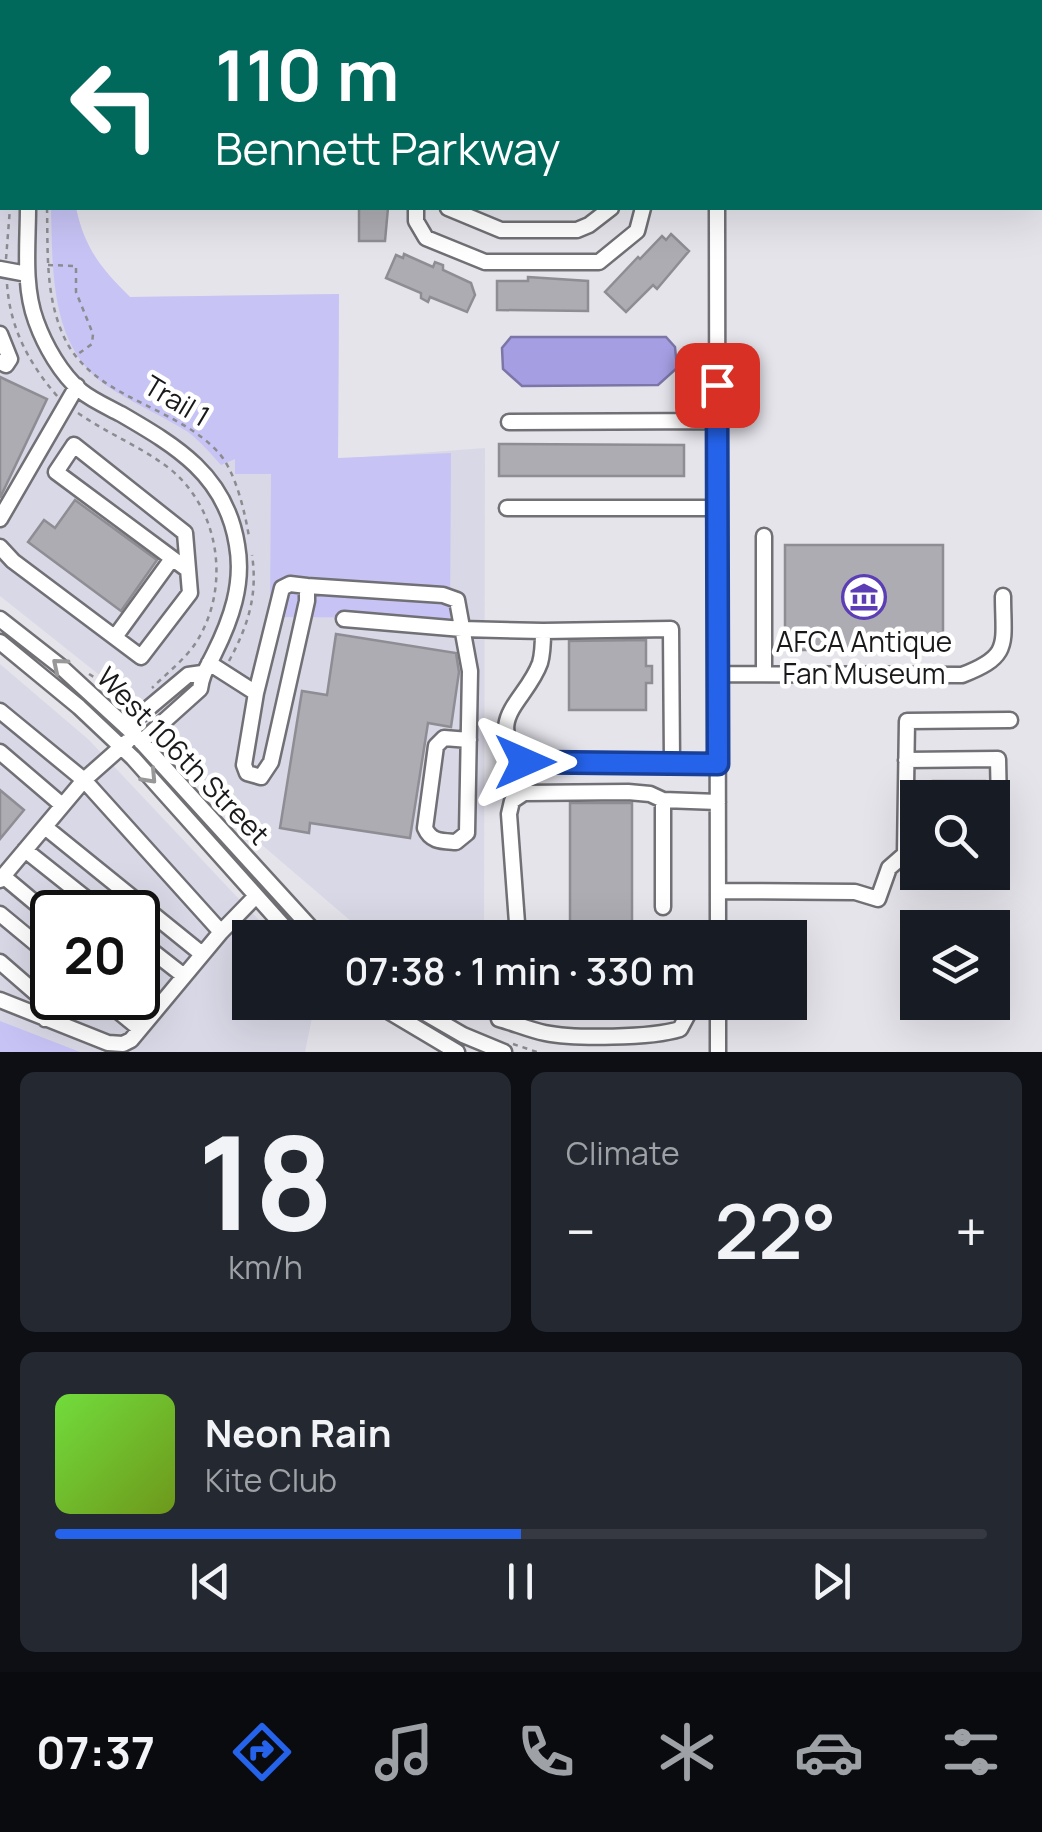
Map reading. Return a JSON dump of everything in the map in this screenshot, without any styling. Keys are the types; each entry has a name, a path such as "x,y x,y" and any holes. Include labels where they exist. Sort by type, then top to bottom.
{"street":[{"path":"28,210 28,274 35,319 54,359 76,386 176,446 203,472 224,502 238,546 237,600 205,668 200,689 134,735"},
{"path":"416,210 416,222 426,238 485,262 599,262 637,232 642,210"},
{"path":"453,210 501,230 577,230 608,210"},
{"path":"717,210 718,920"},
{"path":"4,270 28,274"},
{"path":"0,334 10,358 6,365 0,362"},
{"path":"0,519 76,386"},
{"path":"509,422 717,421"},
{"path":"0,548 141,656 190,592 184,533 74,445 56,472"},
{"path":"33,458 188,570"},
{"path":"507,508 717,508"},
{"path":"764,536 764,674"},
{"path":"116,638 172,560"},
{"path":"306,586 307,601 272,762 261,777 246,773 244,764 256,693 282,588 290,584 443,595 458,600 470,672 466,833 456,842 436,840 425,828 436,746 444,738 468,740"},
{"path":"718,674 962,675 998,656 1003,644 1003,596"},
{"name":"West 106th Street","path":"0,618 60,666 134,735 304,920"},
{"path":"344,619 462,629 671,629 672,762"},
{"path":"543,630 541,660 508,714 506,728 516,753 525,762 718,764"},
{"name":"West 106th Street","path":"0,642 52,683 121,747 278,920"},
{"path":"30,900 2,878 84,780 134,735 188,675 205,668 223,672 256,693"},
{"path":"0,711 84,780 221,932"},
{"path":"907,780 907,721 1010,720"},
{"path":"0,752 62,806"},
{"path":"906,760 998,759 998,780"},
{"path":"517,920 510,842 512,801 524,793 650,794 663,800 718,802"},
{"path":"663,800 663,907"},
{"path":"44,827 202,954"},
{"path":"25,850 75,890"},
{"path":"718,891 855,892 878,899 889,868 900,861"},
{"path":"160,1005 256,896"},
{"path":"0,914 30,939"},
{"path":"160,957 184,976"},
{"path":"0,962 30,988"},
{"path":"0,1000 30,1013"},
{"path":"48,1020 108,1043 123,1044 148,1020"},
{"path":"129,1020 140,1029"},
{"path":"403,1020 457,1052"},
{"path":"437,1020 504,1052"},
{"path":"502,1020 547,1034 606,1036 667,1034 680,1030 685,1020"},
{"path":"718,1020 718,1052"}],"path":[{"path":"10,210 4,270 20,339 37,373 59,398"},
{"name":"Trail 1","path":"48,210 49,291 64,339 93,375 186,427 220,452 244,505 256,584 245,632 223,672"},
{"path":"48,265 76,266 76,292 93,334 92,344 76,355"}],"shaded area":[{"path":"0,210 76,210 99,267 130,297 339,294 338,459 485,448 484,920 350,920 255,839 107,681 0,596"},
{"path":"51,210 77,210 96,257 130,297 339,294 338,458 451,453 450,618 270,617 271,474 235,474 235,459 221,465 188,432 92,374 66,332 53,258"},
{"path":"511,337 666,337 675,347 677,368 658,385 522,386 503,369 502,348"},
{"path":"0,664 89,740 259,920 232,920 232,1020 312,1020 305,1052 0,1052"},
{"path":"0,1021 80,1052 0,1052"}],"building":[{"path":"359,210 388,210 385,241 359,241"},
{"path":"671,234 689,251 657,289 653,285 626,312 605,292 638,257 662,236 666,240"},
{"path":"404,254 433,267 435,262 443,265 443,270 471,283 475,295 467,312 430,297 428,302 421,298 421,293 386,278 396,255 403,258"},
{"path":"528,277 588,281 588,311 497,310 497,281 528,281"},
{"path":"0,377 47,399 0,498"},
{"path":"499,444 684,445 684,476 499,476"},
{"path":"75,500 157,560 121,611 28,542 44,520 55,528"},
{"name":"AFCA Antique Fan Museum","path":"785,545 943,545 943,650 785,650"},
{"path":"336,634 456,653 459,672 451,727 428,723 410,838 310,823 309,833 280,828 302,691 327,695"},
{"path":"646,640 646,666 652,666 652,683 646,683 646,710 569,710 569,641"},
{"path":"0,790 24,810 0,839"},
{"path":"570,803 632,803 632,920 570,920"}],"place":[{"name":"AFCA Antique Fan Museum","path":"864,597"}],"route":[{"path":"525,762 718,764 717,385"}]}
